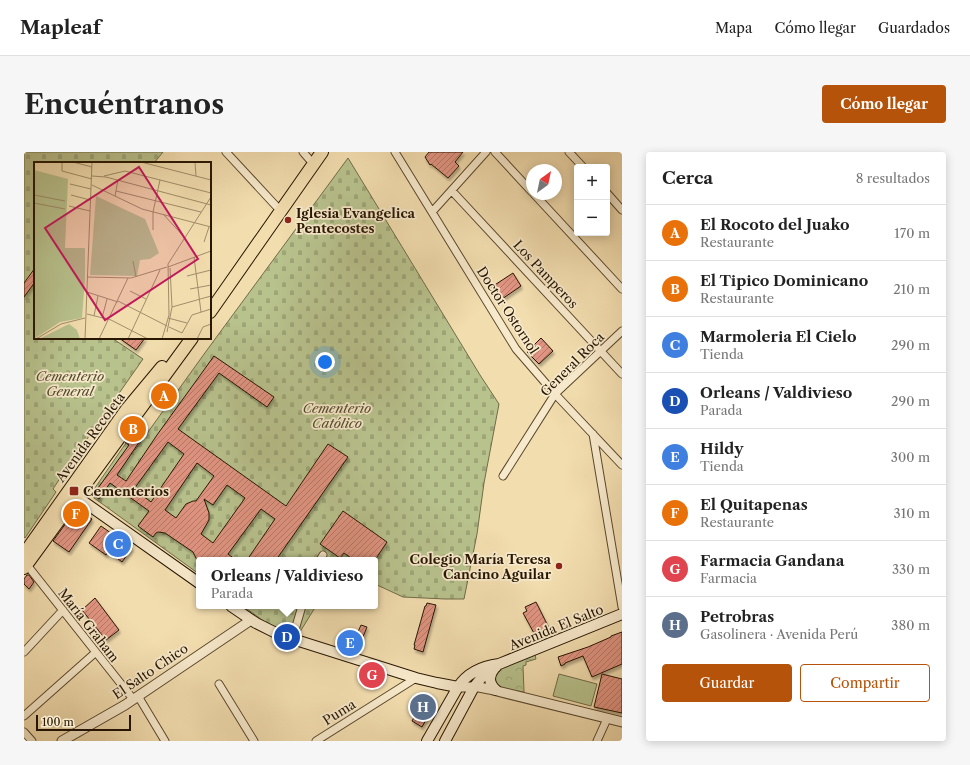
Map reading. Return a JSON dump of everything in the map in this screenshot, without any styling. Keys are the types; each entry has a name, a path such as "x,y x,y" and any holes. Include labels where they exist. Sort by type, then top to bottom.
{"main road":[{"path":"211,311 322,152"},
{"path":"211,298 276,206 309,154"},
{"name":"Avenida Recoleta","path":"25,562 72,494 127,409 159,370 181,339"},
{"name":"Avenida Recoleta","path":"72,494 191,339"},
{"path":"72,494 196,581"},
{"path":"236,609 251,620 292,640 416,678 458,687 462,696 460,714"},
{"name":"Avenida El Salto","path":"496,666 622,614"},
{"path":"427,741 458,687 465,678 476,670 489,665 496,666"},
{"path":"445,741 474,687 482,677 496,666"},
{"path":"496,666 490,676 491,684 496,690"}],"street":[{"path":"226,152 276,206"},
{"name":"Doctor Ostornol","path":"395,152 516,349 555,394 622,465"},
{"path":"432,212 486,152"},
{"path":"495,152 526,186"},
{"path":"569,152 580,164"},
{"name":"Los Pamperos","path":"452,190 622,374"},
{"path":"610,196 622,210"},
{"path":"540,200 622,289"},
{"name":"General Roca","path":"503,476 555,394 622,331"},
{"path":"593,434 622,607"},
{"name":"María Graham","path":"25,562 96,652 135,698 165,741"},
{"path":"292,640 301,609"},
{"path":"24,652 63,610"},
{"name":"El Salto Chico","path":"62,741 135,698 251,620"},
{"path":"24,716 96,652"},
{"name":"Puma","path":"316,741 416,678"},
{"path":"219,684 254,741"},
{"path":"458,687 474,687 496,690 622,722"},
{"path":"597,741 607,718"},
{"path":"24,732 32,741"}],"green space":[{"name":"Cementerio General","path":"24,152 163,152 155,162 34,162 34,339 113,339 143,359 66,469 53,489 56,492 25,538"},
{"name":"Cementerio Católico","path":"348,158 499,404 484,483 477,534 464,599 403,597 378,585 378,557 196,557 196,572 90,495 126,443 135,450"},
{"path":"247,609 314,609 298,635 269,625"},
{"path":"534,651 536,659 526,662 526,665 523,666 524,692 498,688 493,681 494,671"},
{"path":"559,674 597,684 591,706 553,696"}],"building":[{"path":"429,152 463,152 455,162 459,166 448,178 431,164 430,165 425,157"},
{"path":"34,269 34,283 24,297 24,283"},
{"path":"513,273 521,286 499,301 490,288"},
{"path":"541,338 553,351 539,364 527,352"},
{"path":"120,339 144,339 136,350"},
{"path":"214,356 274,397 267,407 219,373 178,429 286,506 328,444 348,457 278,557 249,557 275,519 261,509 228,554 232,557 196,558 193,552 165,533 158,532 153,537 138,526 149,511 110,483 99,499 93,495 129,445 125,442 139,423 148,429 117,475 126,481","holes":["168,442 184,454 151,502 134,489","197,463 214,476 196,501 186,504 176,518 165,510","227,485 245,498 213,543 201,534 209,520 209,513 204,499 213,505"]},
{"path":"164,388 171,393 164,404 157,399"},
{"path":"77,508 92,519 69,552 53,541"},
{"path":"343,511 387,542 377,557 350,557 344,553 341,557 339,557 320,544"},
{"path":"101,526 132,548 122,562 108,551 106,555 89,543"},
{"path":"27,575 29,575 34,582 29,589 24,584 24,579"},
{"path":"95,598 119,630 106,640 82,610"},
{"path":"536,602 549,628 535,635 523,613 527,611 525,607"},
{"path":"427,603 436,605 423,652 414,649 414,645"},
{"path":"361,625 367,627 358,649 346,644 348,639 354,641"},
{"path":"622,632 622,664 592,677 583,656 561,666 558,657 588,647"},
{"path":"367,669 376,672 372,683 363,680"},
{"path":"602,674 622,679 622,713 594,707"},
{"path":"418,710 428,716 422,727 412,721"}],"place":[{"name":"Iglesia Evangelica Pentecostes","path":"288,220"},
{"name":"El Rocoto del Juako","path":"164,396"},
{"name":"El Tipico Dominicano","path":"133,429"},
{"name":"Cementerios","path":"74,491"},
{"name":"El Quitapenas","path":"76,514"},
{"name":"Marmoleria El Cielo","path":"118,544"},
{"name":"Colegio María Teresa Cancino Aguilar","path":"559,566"},
{"name":"Orleans / Valdivieso","path":"287,637"},
{"name":"Hildy","path":"350,643"},
{"name":"Farmacia Gandana","path":"372,675"},
{"name":"Petrobras","path":"423,707"}]}
